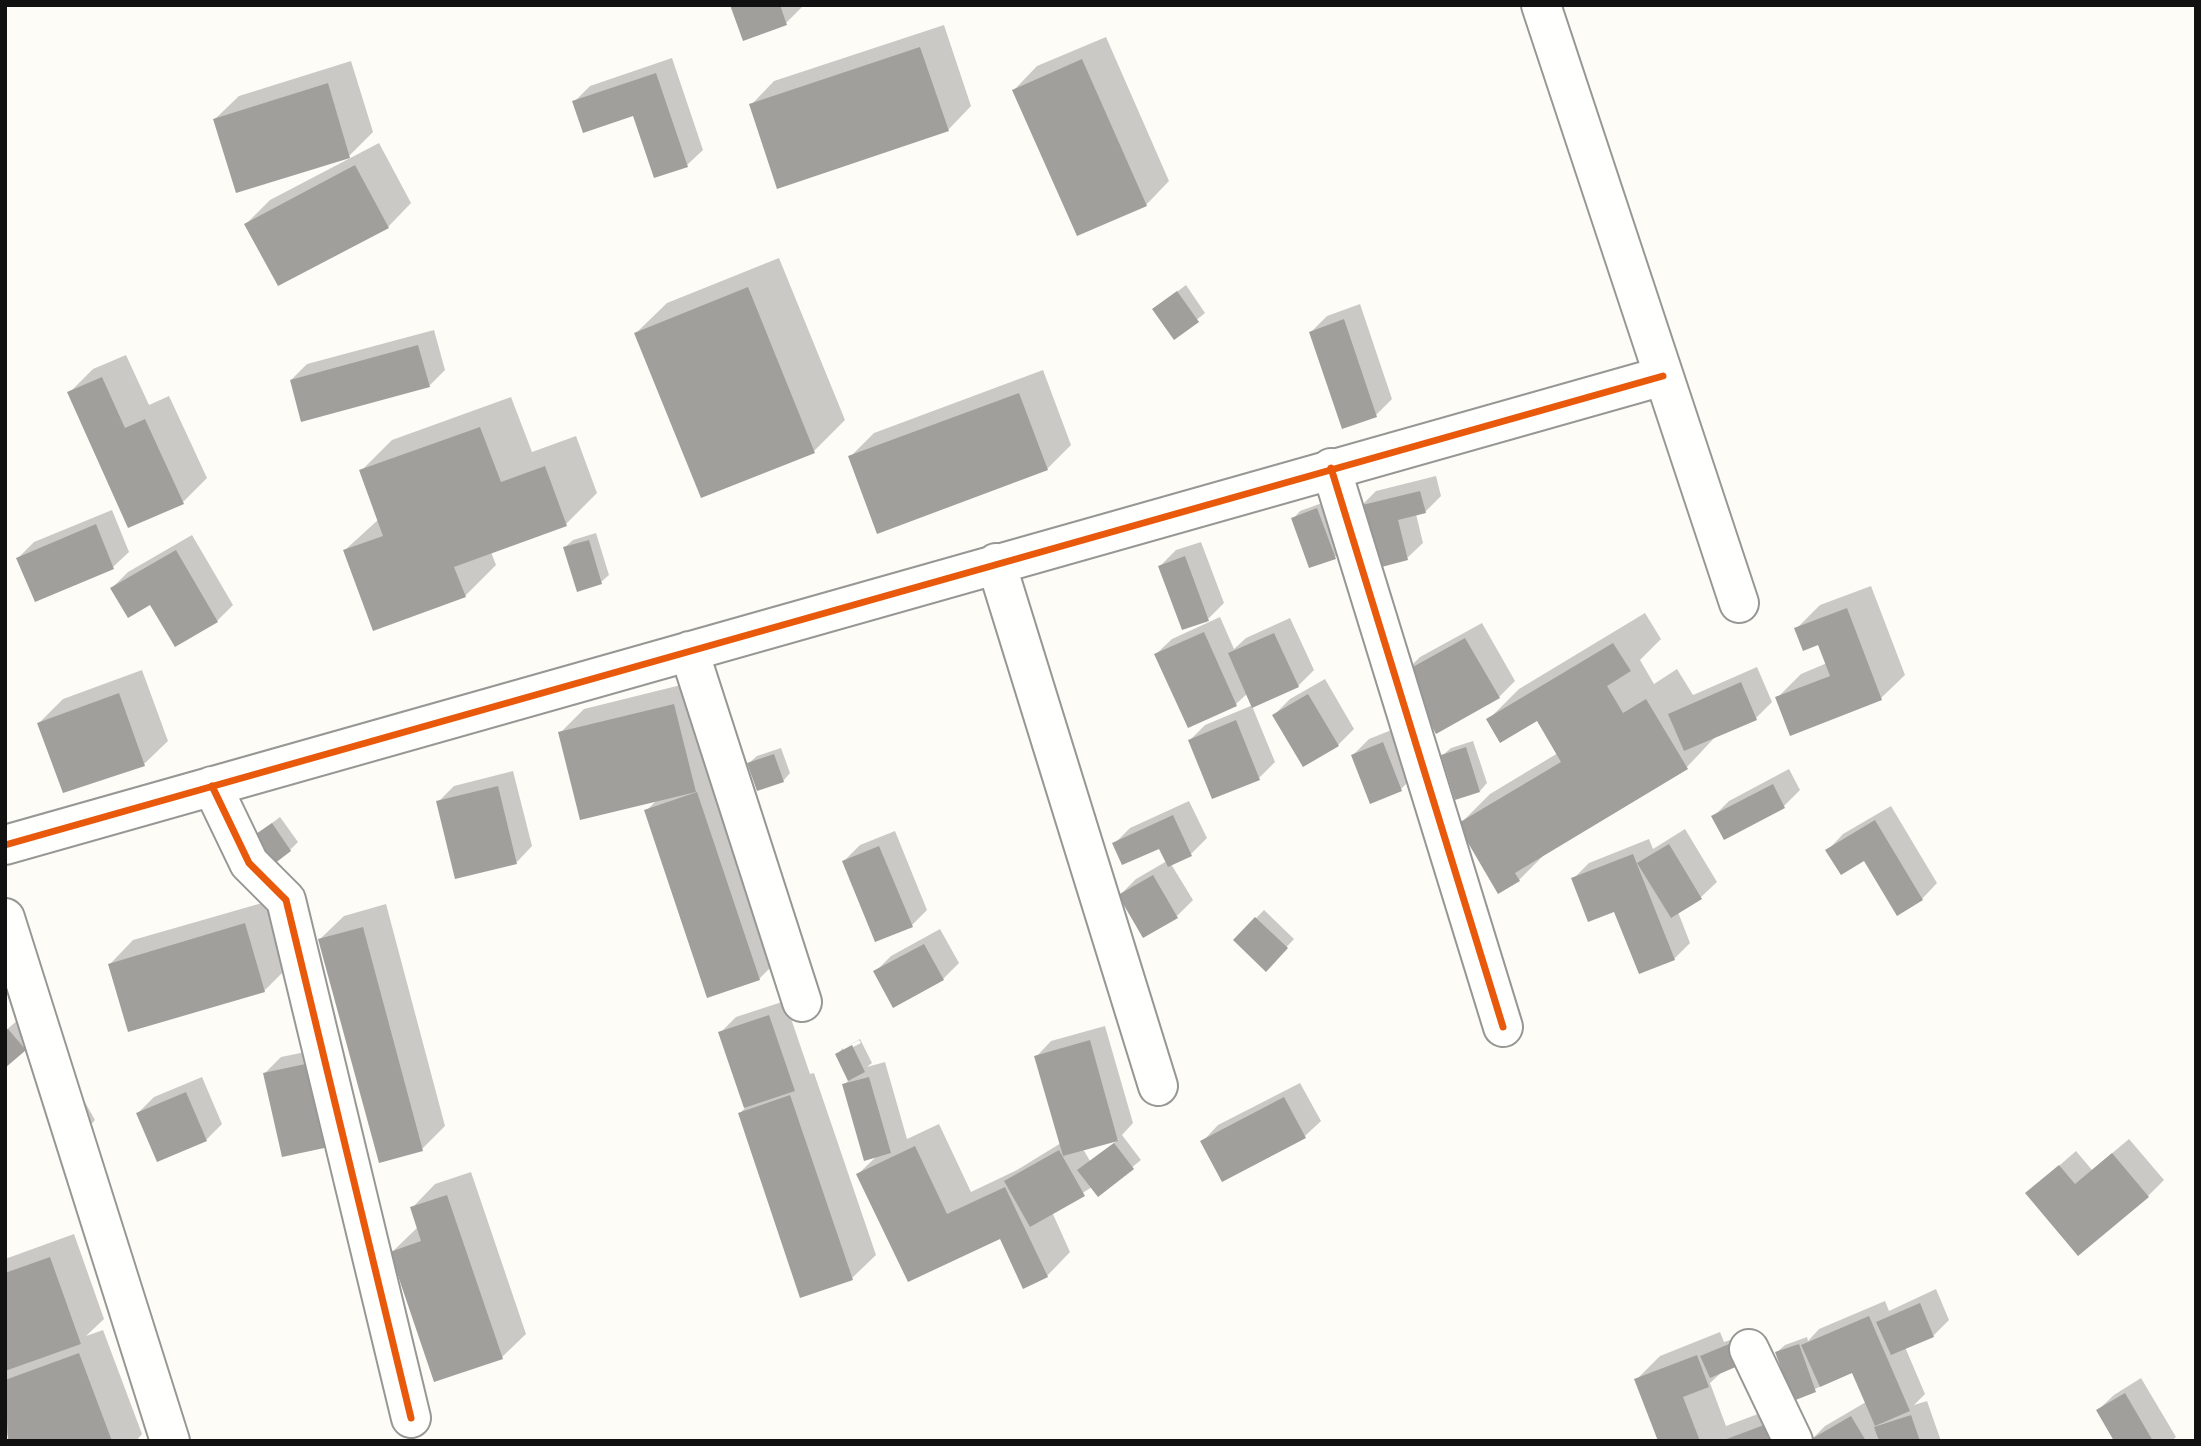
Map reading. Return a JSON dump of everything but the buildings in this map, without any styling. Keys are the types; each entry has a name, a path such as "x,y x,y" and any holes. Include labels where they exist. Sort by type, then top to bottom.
{"street":[{"path":"1541,5 1739,603"},
{"path":"5,845 1663,376"},
{"path":"1331,468 1503,1027"},
{"path":"996,563 1158,1086"},
{"path":"689,651 802,1002"},
{"path":"212,786 249,863 286,900 411,1418"},
{"path":"5,918 170,1441"},
{"path":"1749,1349 1793,1441"}],"cycle path":[{"path":"5,845 1663,376"},
{"path":"1331,468 1503,1027"},
{"path":"212,786 249,863 286,900 411,1418"}]}
